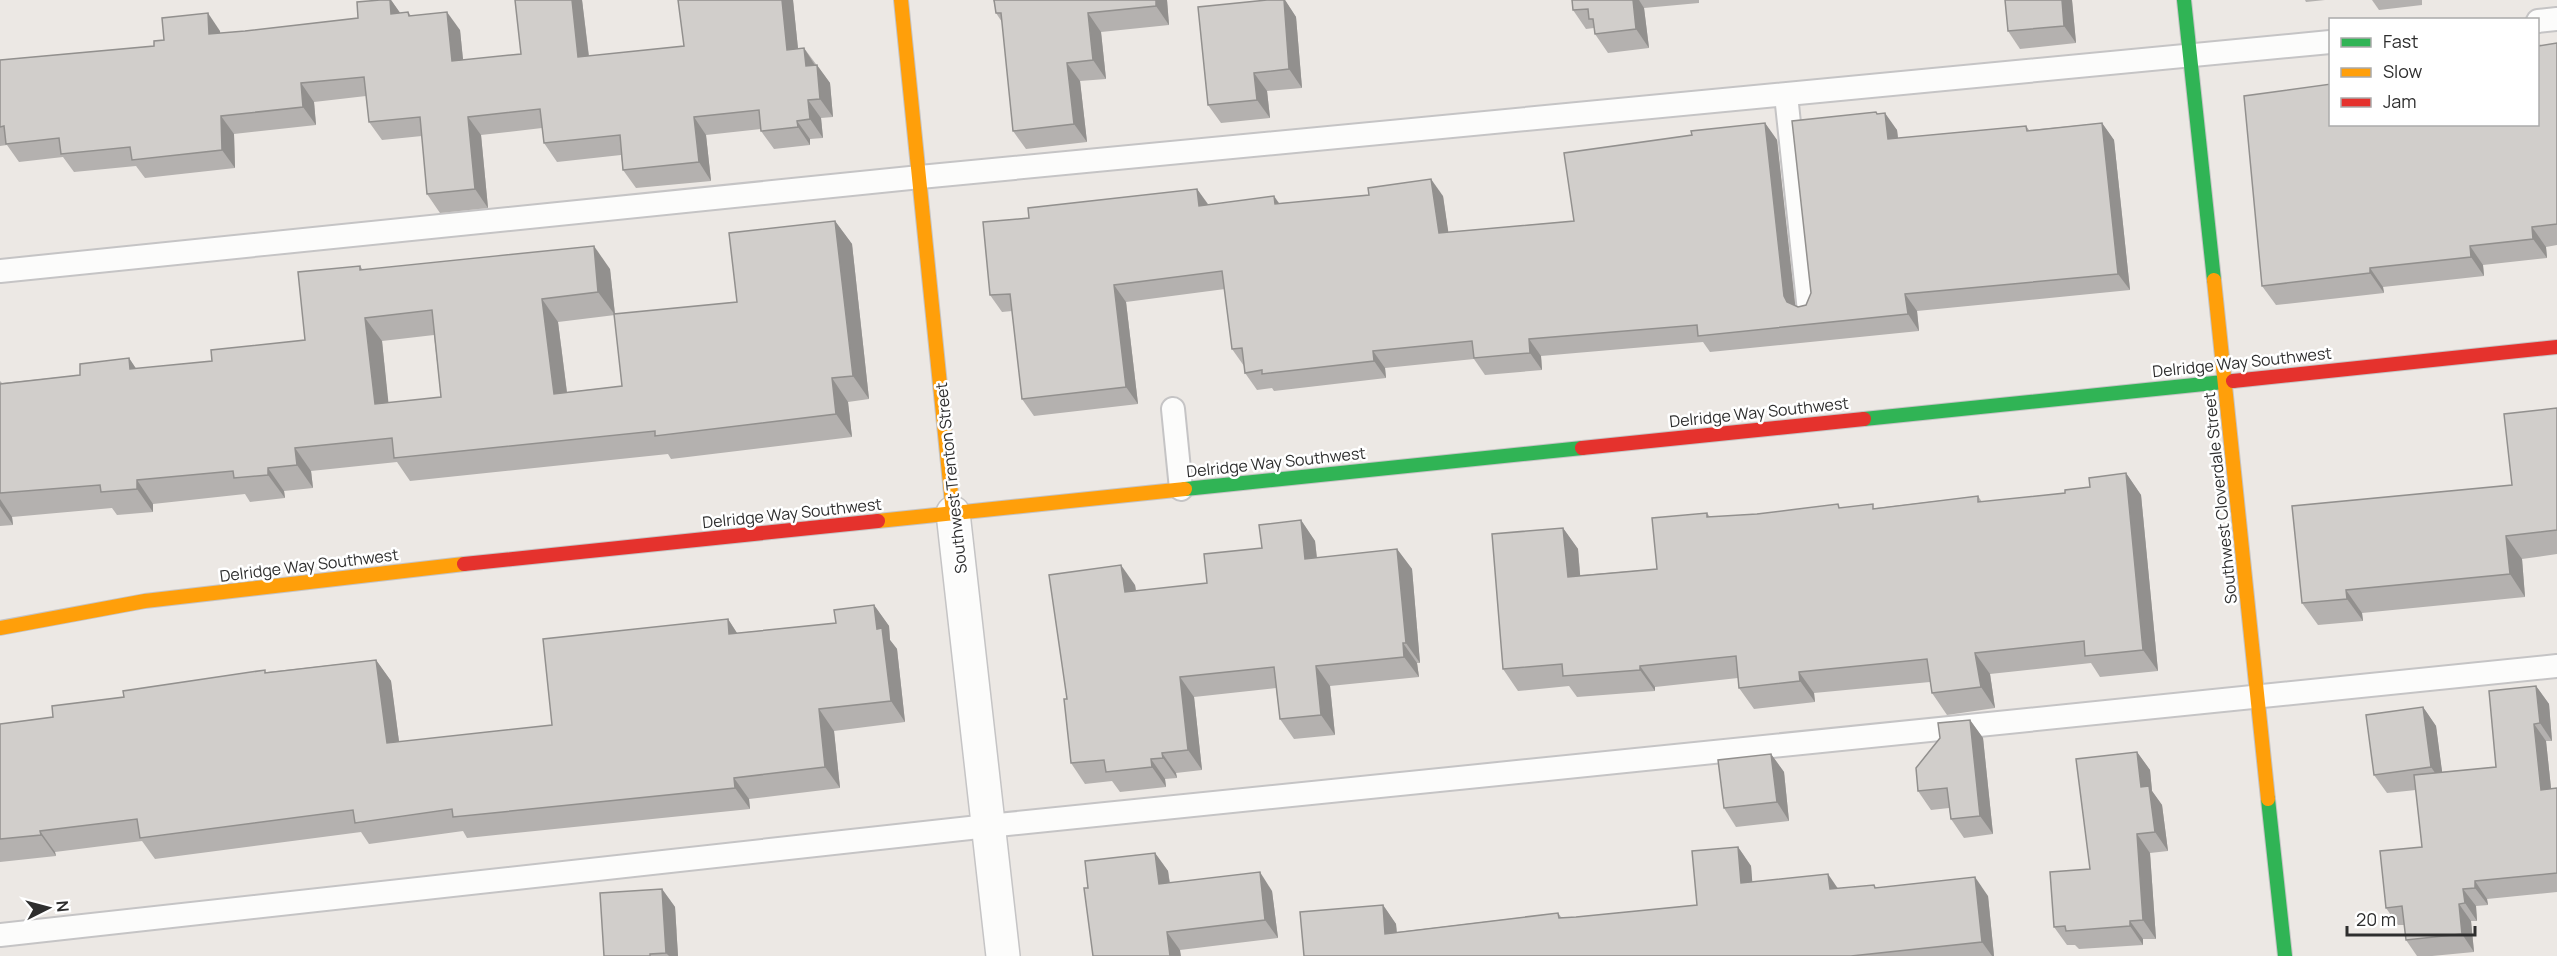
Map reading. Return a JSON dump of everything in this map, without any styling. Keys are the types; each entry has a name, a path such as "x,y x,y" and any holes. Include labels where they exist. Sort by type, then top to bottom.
{"main road":[{"name":"Southwest Trenton Street","path":"901,0 953,513"},
{"name":"Southwest Cloverdale Street","path":"2184,0 2285,956"},
{"name":"Delridge Way Southwest","path":"0,628 145,601 2224,379 2557,347"}],"street":[{"name":"Southwest Trenton Street","path":"953,513 1003,956"}],"lane":[{"path":"2539,21 2557,19"},
{"path":"0,270 920,177 2329,42"},
{"path":"1786,95 1809,311"},
{"path":"1173,410 1181,489"},
{"path":"0,936 988,826 2557,666"}],"building":[{"path":"390,0 391,14 408,12 409,16 447,12 452,61 521,54 515,0 572,0 578,57 684,46 678,0 782,0 787,50 804,48 806,66 817,65 820,99 808,100 810,119 797,121 798,127 761,131 759,110 694,117 699,162 623,170 620,135 544,143 540,109 468,117 475,189 427,194 420,117 369,122 364,77 301,83 303,107 221,116 222,150 132,160 130,147 61,154 59,138 6,144 4,126 0,127 0,60 154,46 154,41 164,40 162,18 208,13 209,34 358,18 357,2"},
{"path":"994,0 1156,0 1156,6 1088,13 1093,60 1067,63 1074,124 1013,131 1001,13 996,13"},
{"path":"1284,0 1289,69 1254,73 1257,100 1208,105 1198,7"},
{"path":"1572,0 1633,0 1636,29 1595,34 1593,19 1589,19 1588,9 1573,10"},
{"path":"2005,0 2062,0 2064,26 2008,31"},
{"path":"2557,43 2557,224 2532,227 2533,239 2470,246 2471,257 2370,268 2370,273 2262,286 2244,96 2329,84 2329,126 2539,126 2539,46"},
{"path":"1876,112 1877,114 1885,113 1888,139 2026,126 2027,131 2102,123 2118,274 1905,294 1908,314 1698,336 1697,325 1529,339 1530,353 1474,358 1472,341 1373,351 1374,361 1262,374 1262,370 1245,373 1242,348 1232,349 1222,271 1114,285 1126,387 1022,399 1010,294 990,295 983,222 1029,218 1028,208 1197,189 1199,206 1274,196 1275,204 1369,195 1368,188 1431,179 1439,233 1574,221 1564,153 1692,135 1691,131 1765,123 1784,296 1787,302 1798,307 1806,305 1811,293 1792,121"},
{"path":"835,221 853,376 832,378 836,414 655,436 655,431 394,458 392,438 295,448 297,465 268,468 268,475 234,478 233,471 137,480 137,489 101,492 100,485 0,493 0,384 80,375 80,364 129,358 130,369 212,361 211,350 305,340 298,272 360,266 360,270 594,246 598,292 542,299 554,394 622,386 614,314 737,302 729,233","holes":["432,310 441,397 375,404 365,318"]},
{"path":"2557,408 2557,530 2506,536 2510,574 2346,590 2347,599 2302,603 2292,506 2512,485 2504,414"},
{"path":"2126,473 2143,650 2085,656 2084,641 1975,653 1981,687 1932,693 1927,659 1799,672 1800,681 1739,688 1736,656 1640,666 1640,670 1563,676 1562,664 1503,669 1492,534 1563,528 1568,577 1657,569 1652,518 1707,513 1707,517 1757,514 1838,504 1839,508 1873,504 1873,509 1978,496 1978,502 2065,493 2065,490 2090,487 2089,478"},
{"path":"1301,520 1305,559 1397,549 1406,643 1403,643 1404,657 1316,666 1321,715 1280,719 1274,667 1180,677 1188,750 1162,753 1163,758 1151,759 1152,767 1106,772 1104,760 1071,763 1064,699 1067,699 1049,575 1121,565 1125,592 1207,583 1204,554 1262,548 1259,525"},
{"path":"874,605 877,629 882,628 891,701 819,709 825,767 734,778 735,788 453,817 452,809 355,823 353,810 140,838 137,819 40,831 41,835 0,839 0,724 53,717 52,706 124,697 123,691 265,670 265,673 376,660 387,743 552,725 543,639 728,619 729,634 836,623 834,610"},
{"path":"2536,686 2540,723 2534,724 2541,790 2557,788 2557,873 2475,881 2475,888 2463,889 2465,903 2459,904 2462,934 2406,940 2402,906 2386,908 2380,851 2422,847 2414,775 2496,767 2489,691"},
{"path":"2423,707 2431,767 2374,775 2366,715"},
{"path":"1970,720 1980,816 1951,819 1947,788 1918,791 1916,768 1940,738 1938,723"},
{"path":"2137,752 2141,787 2149,786 2155,832 2137,834 2143,920 2130,921 2130,926 2066,931 2065,926 2054,927 2050,872 2090,869 2076,759"},
{"path":"1771,754 1777,802 1724,808 1718,760"},
{"path":"1738,847 1741,883 1828,874 1830,889 1874,885 1875,888 1975,877 1982,942 1851,956 1304,956 1300,912 1383,905 1385,934 1558,913 1559,918 1697,905 1692,851"},
{"path":"1155,853 1159,884 1260,872 1265,920 1167,932 1170,956 1093,956 1084,888 1088,888 1085,861"},
{"path":"662,889 666,953 650,954 650,956 604,956 600,893"}],"traffic: fast":[{"path":"2184,0 2214,280"},
{"path":"1864,419 2233,381"},
{"path":"1185,489 1582,448"},
{"path":"2268,799 2285,956"}],"traffic: slow":[{"path":"901,0 953,513"},
{"path":"2214,280 2268,799"},
{"path":"878,521 1185,489"},
{"path":"0,628 145,601 464,564"}],"traffic: jam":[{"path":"2233,381 2557,347"},
{"path":"1582,448 1864,419"},
{"path":"464,564 878,521"}]}
